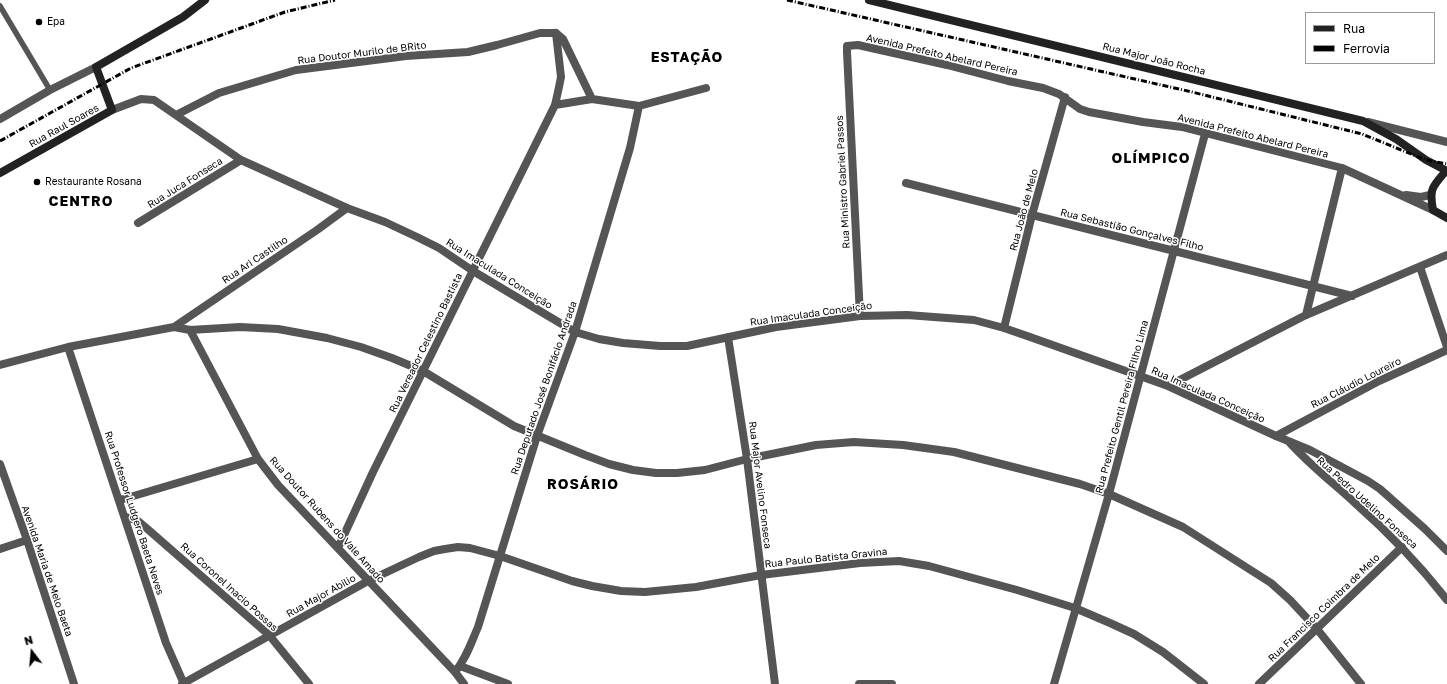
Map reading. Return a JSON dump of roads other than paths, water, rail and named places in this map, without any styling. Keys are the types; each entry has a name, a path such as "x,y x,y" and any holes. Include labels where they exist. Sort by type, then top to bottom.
{"main road":[{"path":"96,67 183,17 205,0"},
{"name":"Rua Major João Rocha","path":"869,0 1363,121 1396,139 1426,160 1446,171"},
{"name":"Rua Raul Soares","path":"0,173 112,110 96,67"},
{"path":"1433,210 1430,195 1435,184 1446,171"},
{"name":"Avenida Prefeito Abelard Pereira","path":"1433,210 1447,218"}],"street":[{"name":"Rua Doutor Murilo de BRito","path":"176,115 220,93 296,70 398,57 468,52 540,33 556,33"},
{"path":"556,33 563,39 592,99"},
{"name":"Rua Vereador Celestino Bastista","path":"338,548 363,493 554,105 560,76 556,33"},
{"name":"Avenida Prefeito Abelard Pereira","path":"847,46 858,45 1043,88 1059,94 1080,109 1089,112 1143,122 1182,127 1342,168 1433,210"},
{"name":"Rua Ministro Gabriel Passos","path":"847,46 860,316"},
{"path":"0,119 50,90 96,67"},
{"path":"554,105 592,99 639,106 706,88"},
{"name":"Rua Imaculada Conceição","path":"112,110 132,101 141,99 148,98 159,102 241,160 347,208 385,222 439,248 473,271 575,332 600,340 660,346 688,346 776,327 860,316 907,315 974,320 1004,328 1168,386 1276,436 1310,450 1368,481 1393,500 1425,529 1447,552"},
{"name":"Rua João de Melo","path":"1004,328 1032,215 1065,98"},
{"name":"Rua Deputado José Bonifácio Andrada","path":"458,669 478,627 538,436 575,332 630,148 639,106"},
{"path":"1363,121 1447,142"},
{"name":"Rua Prefeito Gentil Pereira FIlho Lima","path":"1054,684 1109,494 1205,134"},
{"name":"Rua Juca Fonseca","path":"138,223 241,160"},
{"path":"1306,315 1342,168"},
{"name":"Rua Sebastião Gonçalves Filho","path":"906,184 1352,296"},
{"name":"Avenida Prefeito Abelard Pereira","path":"1397,194 1420,196 1430,195"},
{"name":"Rua Ari Castilho","path":"174,328 347,208"},
{"path":"1168,386 1306,315 1447,255"},
{"path":"1420,267 1447,349"},
{"path":"0,365 68,347 174,328 190,330 260,327 298,332 327,338 361,347 392,358 423,371 514,426 609,464 633,470 656,473 677,473 705,470 747,459 816,445 834,443 903,445 954,452 1080,484 1109,494 1184,527 1270,583 1290,600 1317,629 1361,684"},
{"name":"Rua Doutor Rubens do Vale Amado","path":"190,330 258,459 278,485 368,581 458,669 464,684"},
{"name":"Rua Major Avelino Fonseca","path":"728,337 747,459 775,684"},
{"name":"Rua Professor Ludgero Baeta Neves","path":"68,347 126,517 166,643 183,684"},
{"name":"Rua Cláudio Loureiro","path":"1276,436 1379,381 1447,349"},
{"name":"Rua Pedro Udelino Fonseca","path":"1288,441 1312,466 1355,503 1402,547 1424,571 1447,600"},
{"path":"120,500 258,459"},
{"name":"Avenida Maria de Melo Baeta","path":"0,464 27,540 74,684"},
{"name":"Rua Coronel Inacio Possas","path":"126,517 138,521 269,635 308,684"},
{"path":"0,549 27,540"},
{"name":"Rua Major Abilio","path":"183,684 368,581 434,550 458,547 470,548 500,556"},
{"name":"Rua Francisco Coimbra de Melo","path":"1259,684 1402,547"},
{"name":"Rua Paulo Batista Gravina","path":"500,556 572,581 592,586 621,591 645,592 696,587 761,574 885,561 914,563 1017,590 1075,608 1134,634 1163,652 1204,684"},
{"path":"458,669 508,684"},
{"path":"859,684 892,684"}],"lane":[{"path":"0,6 50,90"}],"railway":[{"path":"0,141 131,68 285,12 335,0"},
{"path":"787,0 1192,92 1362,134 1426,160 1447,164"}],"place":[{"name":"Epa","path":"39,22"},
{"name":"Restaurante Rosana","path":"37,182"}],"district":[{"name":"ESTAÇÃO","path":"687,58"},
{"name":"OLÍMPICO","path":"1151,159"},
{"name":"CENTRO","path":"81,202"},
{"name":"ROSÁRIO","path":"583,485"}]}
